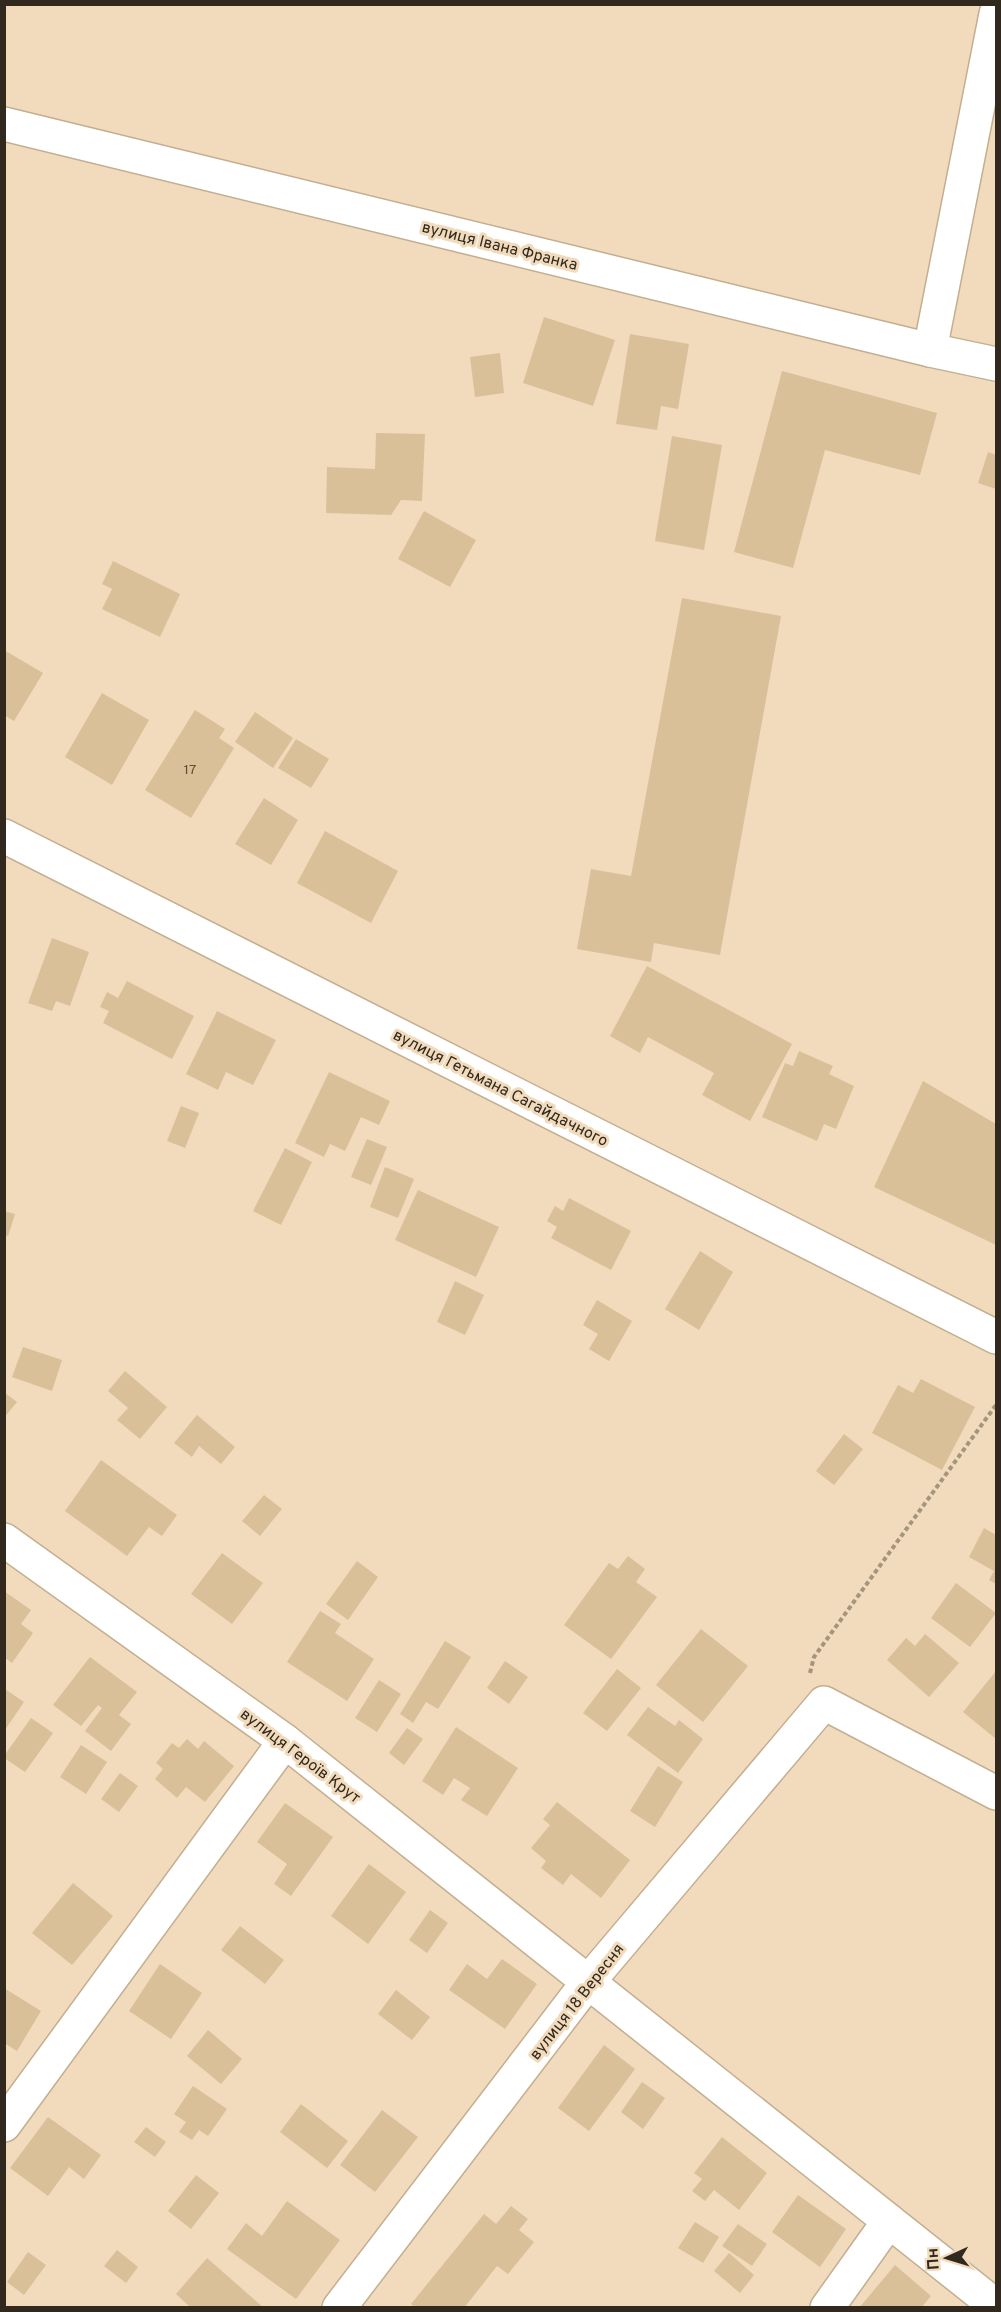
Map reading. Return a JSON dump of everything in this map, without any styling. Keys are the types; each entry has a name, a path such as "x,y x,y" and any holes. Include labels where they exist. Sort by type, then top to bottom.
{"street":[{"path":"930,350 996,14"},
{"name":"вулиця Івана Франка","path":"4,124 930,350 996,364"},
{"name":"вулиця Гетьмана Сагайдачного","path":"4,836 996,1337"},
{"name":"вулиця Героїв Крут","path":"4,1540 285,1741 996,2306"},
{"path":"824,1703 996,1793"},
{"name":"вулиця 18 Вересня","path":"339,2307 588,1982 824,1703"},
{"path":"4,2125 285,1741"},
{"path":"827,2307 890,2221"}],"path":[{"path":"824,1703 811,1681 810,1670 814,1657 996,1405"}],"building":[{"path":"544,317 615,340 593,406 523,383"},
{"path":"630,334 689,344 678,409 661,406 657,430 616,424"},
{"path":"500,353 504,393 475,397 470,357"},
{"path":"782,371 937,413 920,475 825,450 793,568 734,552"},
{"path":"376,433 425,434 422,501 401,500 391,515 326,513 327,467 375,469"},
{"path":"672,436 722,445 704,550 655,541"},
{"path":"988,452 996,455 996,489 978,483"},
{"path":"424,511 476,540 450,587 398,559"},
{"path":"113,561 180,594 160,637 102,609 112,589 102,584"},
{"path":"682,598 781,616 720,955 654,943 651,962 577,949 591,869 631,876"},
{"path":"4,650 43,673 14,721 4,715"},
{"path":"102,693 149,720 112,785 65,757"},
{"path":"195,710 225,729 219,738 234,748 191,818 145,790"},
{"path":"255,712 293,738 273,768 235,742"},
{"path":"296,739 329,759 311,788 278,768"},
{"path":"264,798 298,820 271,865 235,844"},
{"path":"325,831 398,871 371,923 297,883"},
{"path":"52,938 89,952 70,1006 56,1001 52,1011 28,1003"},
{"path":"647,966 792,1044 750,1121 702,1095 714,1073 648,1037 640,1053 610,1036"},
{"path":"127,981 194,1016 172,1059 103,1023 109,1011 100,1007 107,992 118,998"},
{"path":"217,1011 276,1040 253,1085 226,1072 218,1090 186,1074"},
{"path":"799,1051 833,1066 829,1074 854,1086 836,1129 824,1124 817,1141 762,1117 785,1063 793,1066"},
{"path":"329,1072 390,1101 379,1125 361,1117 345,1151 330,1144 324,1157 295,1143"},
{"path":"923,1081 996,1124 996,1245 874,1187"},
{"path":"181,1106 199,1113 185,1148 167,1141"},
{"path":"367,1139 387,1147 371,1185 351,1177"},
{"path":"285,1148 312,1162 281,1225 253,1211"},
{"path":"385,1167 414,1179 398,1218 370,1207"},
{"path":"418,1190 499,1227 476,1277 395,1240"},
{"path":"569,1198 631,1231 611,1270 551,1238 557,1227 547,1221 555,1206 563,1211"},
{"path":"4,1211 15,1214 8,1236 4,1235"},
{"path":"700,1251 733,1272 699,1330 665,1309"},
{"path":"455,1281 484,1295 465,1335 437,1322"},
{"path":"597,1300 632,1321 609,1361 589,1349 598,1334 583,1325"},
{"path":"23,1347 62,1360 52,1391 12,1377"},
{"path":"125,1371 167,1407 140,1439 117,1420 128,1408 108,1391"},
{"path":"921,1379 975,1407 942,1470 872,1433 898,1385 913,1393"},
{"path":"4,1392 17,1402 4,1418"},
{"path":"197,1415 235,1447 221,1464 199,1446 192,1457 174,1443"},
{"path":"844,1434 863,1449 834,1485 816,1471"},
{"path":"101,1460 177,1515 162,1536 149,1527 127,1556 65,1511"},
{"path":"264,1495 282,1509 260,1536 242,1521"},
{"path":"984,1528 996,1535 996,1584 989,1580 994,1571 969,1557"},
{"path":"222,1553 263,1583 232,1624 191,1594"},
{"path":"628,1556 645,1569 636,1582 657,1597 611,1659 564,1625 609,1563 618,1569"},
{"path":"357,1561 378,1577 348,1620 326,1604"},
{"path":"956,1583 996,1613 970,1647 931,1618"},
{"path":"4,1591 31,1610 21,1624 33,1633 12,1663 4,1657"},
{"path":"320,1611 341,1624 335,1633 374,1659 347,1701 287,1662"},
{"path":"701,1629 748,1666 703,1722 656,1685"},
{"path":"925,1634 959,1663 929,1697 887,1660 906,1638 915,1646"},
{"path":"445,1641 471,1657 438,1709 426,1702 413,1723 400,1714"},
{"path":"90,1657 137,1692 119,1715 131,1724 111,1751 85,1731 102,1708 98,1705 81,1726 53,1705"},
{"path":"505,1661 528,1677 509,1704 487,1688"},
{"path":"617,1669 641,1688 607,1731 583,1713"},
{"path":"996,1671 996,1739 963,1712"},
{"path":"379,1680 401,1694 377,1732 355,1718"},
{"path":"5,1689 24,1702 5,1730"},
{"path":"648,1707 675,1726 679,1720 703,1739 678,1773 627,1735"},
{"path":"31,1718 53,1733 25,1772 4,1756"},
{"path":"456,1727 518,1768 487,1816 461,1800 470,1788 454,1778 443,1795 422,1781"},
{"path":"407,1728 423,1739 404,1765 389,1753"},
{"path":"187,1739 198,1749 204,1741 234,1766 205,1802 186,1787 177,1798 155,1779 163,1769 156,1763 172,1743 179,1748"},
{"path":"81,1745 107,1762 86,1794 60,1777"},
{"path":"658,1766 683,1782 655,1827 630,1811"},
{"path":"120,1773 138,1786 119,1812 101,1799"},
{"path":"557,1802 630,1860 601,1898 571,1874 563,1885 541,1868 546,1861 531,1848 550,1825 543,1819"},
{"path":"285,1803 333,1837 291,1896 274,1884 287,1864 257,1842"},
{"path":"369,1864 406,1892 368,1944 331,1916"},
{"path":"73,1883 113,1916 72,1965 32,1933"},
{"path":"430,1910 448,1923 427,1953 409,1940"},
{"path":"240,1926 284,1960 265,1984 221,1950"},
{"path":"502,1959 537,1984 505,2029 449,1990 467,1964 487,1979"},
{"path":"160,1964 202,1993 171,2039 129,2011"},
{"path":"4,1988 41,2011 17,2051 4,2043"},
{"path":"396,1990 430,2017 412,2040 378,2014"},
{"path":"208,2030 242,2059 221,2084 187,2056"},
{"path":"604,2045 635,2069 589,2131 558,2108"},
{"path":"642,2082 665,2098 643,2129 621,2112"},
{"path":"193,2086 227,2109 208,2136 199,2130 192,2140 179,2132 186,2122 174,2114"},
{"path":"301,2104 348,2141 327,2168 280,2132"},
{"path":"382,2110 418,2137 375,2192 340,2165"},
{"path":"48,2117 101,2155 84,2179 69,2167 48,2196 10,2168"},
{"path":"146,2127 166,2142 155,2157 134,2142"},
{"path":"722,2137 767,2173 739,2210 714,2190 705,2201 692,2191 702,2179 694,2173"},
{"path":"196,2175 219,2193 191,2229 168,2211"},
{"path":"798,2195 846,2229 820,2267 772,2232"},
{"path":"287,2201 340,2240 296,2299 227,2249 246,2223 262,2236"},
{"path":"511,2206 528,2219 519,2230 534,2242 508,2274 497,2266 464,2308 416,2308 411,2304 484,2214 496,2224"},
{"path":"695,2222 719,2237 703,2263 678,2248"},
{"path":"738,2224 767,2244 752,2266 722,2246"},
{"path":"117,2250 138,2267 126,2283 104,2266"},
{"path":"28,2252 46,2265 24,2295 7,2282"},
{"path":"729,2253 754,2275 740,2293 714,2271"},
{"path":"207,2258 264,2308 191,2308 176,2294"},
{"path":"895,2265 931,2296 921,2308 859,2308"}]}
